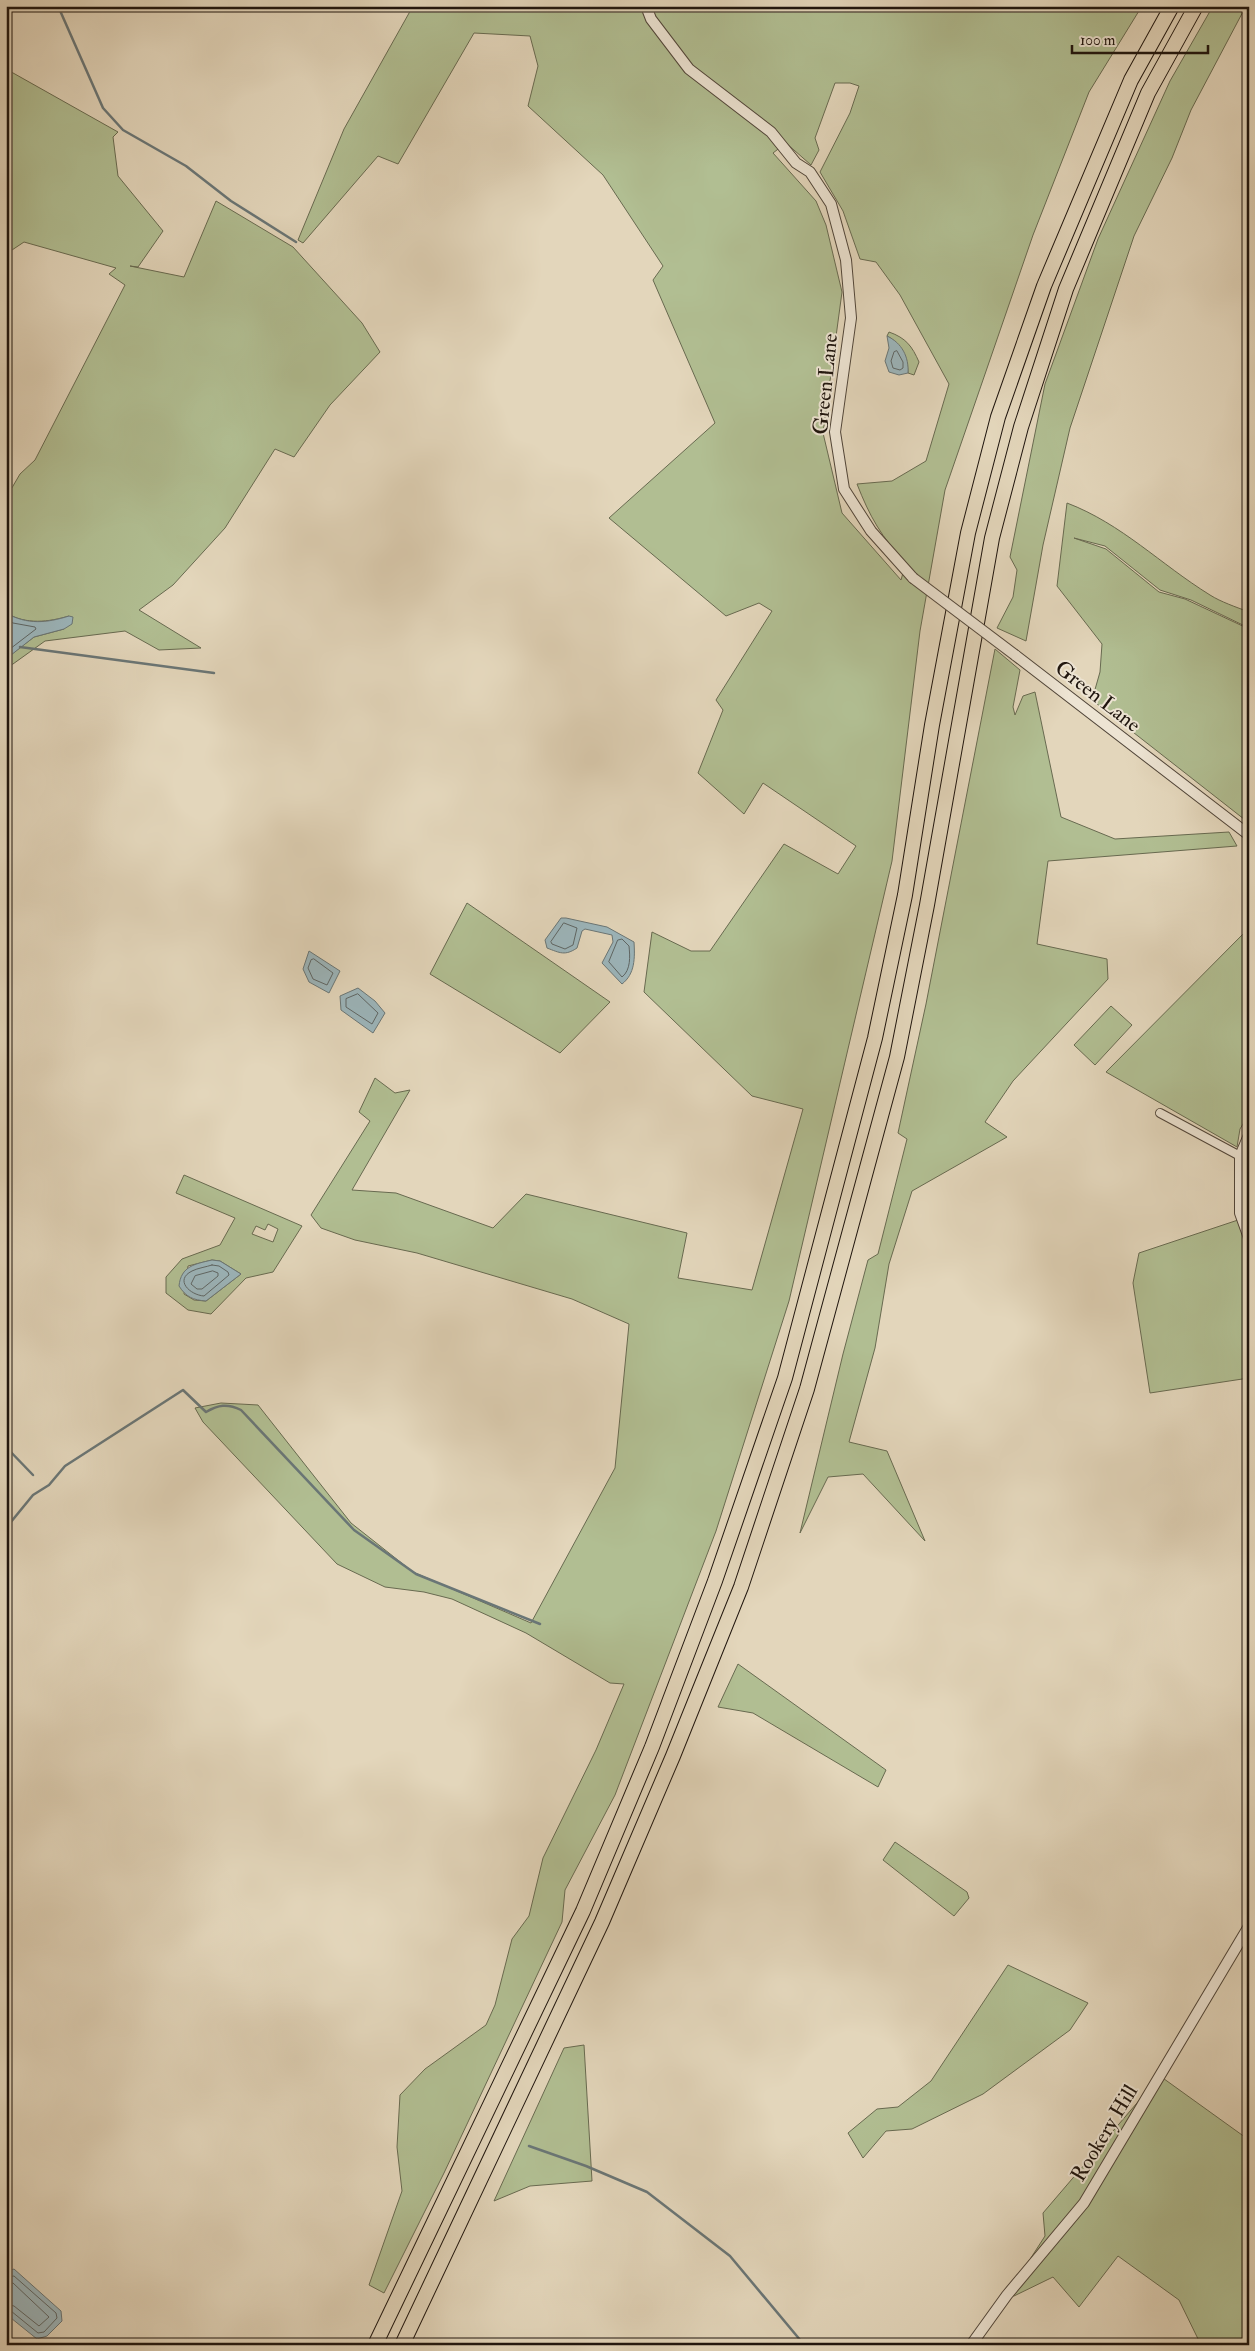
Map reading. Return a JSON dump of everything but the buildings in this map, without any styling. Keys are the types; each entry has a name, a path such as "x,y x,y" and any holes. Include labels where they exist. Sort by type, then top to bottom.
{"highway":[{"path":"375,2345 583,1911 652,1747 715,1581 782,1387 876,1038 905,895 932,725 968,533 998,417 1044,286 1059,250 1132,80 1172,6"},
{"path":"402,2345 602,1922 673,1756 741,1588 807,1389 897,1057 927,906 992,538 1021,427 1066,289 1148,93 1196,6"}],"street":[{"name":"Green Lane","path":"646,6 651,19 689,69 772,132 796,163 810,172 831,204 846,260 851,318 835,432 844,490 871,531 913,578 1249,835"},
{"path":"1160,1113 1240,1156"},
{"path":"1249,1135 1240,1156 1240,1213 1249,1238"},
{"name":"Rookery Hill","path":"971,2345 1007,2295 1084,2203 1249,1926"}],"green space":[{"path":"413,6 1142,6 1089,92 1033,235 945,490 920,631 892,861 789,1301 716,1531 615,1795 565,1890 562,1922 444,2173 384,2293 369,2285 402,2191 397,2147 400,2095 425,2069 486,2025 495,2005 512,1939 529,1916 543,1858 596,1750 624,1684 610,1683 526,1633 452,1599 424,1592 385,1587 337,1564 203,1422 195,1408 221,1403 258,1405 351,1523 413,1572 531,1623 615,1468 629,1324 572,1299 417,1253 355,1240 321,1228 311,1215 370,1121 359,1112 375,1078 395,1093 410,1090 352,1190 396,1193 493,1228 526,1194 687,1233 678,1278 752,1290 803,1109 752,1096 644,992 652,932 691,951 710,951 784,844 838,874 856,846 763,783 744,814 698,773 723,710 716,700 772,611 759,603 726,616 609,518 715,423 653,280 663,266 603,175 528,106 538,66 530,36 474,33 398,164 378,156 303,243 298,240 344,129","holes":["835,83 850,83 859,86 850,113 820,172 843,211 860,259 876,262 900,295 949,384 926,461 892,481 857,484 877,526 906,562 901,580 842,513 823,433 842,292 826,225 816,201 773,153 786,143 811,165 819,150 815,138"]},
{"path":"1213,6 1246,6 1191,110 1172,158 1134,236 1070,428 1043,545 1026,641 997,628 1013,597 1017,570 1010,557 1045,384 1098,239 1170,81"},
{"path":"6,69 118,132 113,137 118,176 163,231 138,267 130,266 184,277 216,201 293,247 362,323 380,352 330,405 294,457 275,449 225,528 173,585 139,610 201,648 159,650 125,631 45,641 6,669 6,659 9,656 34,637 64,629 69,616 53,620 30,621 6,613 6,498 20,474 35,460 125,285 109,274 116,268 24,242 6,254"},
{"path":"889,332 908,343 914,351 919,362 914,375 908,373 907,362 896,342 887,336"},
{"path":"1067,503 1106,522 1210,595 1249,612 1249,628 1191,600 1160,590 1105,546 1074,538 1106,549 1159,592 1185,599 1249,629 1249,823 1092,700 1100,672 1102,644 1057,586"},
{"path":"995,649 1020,670 1013,707 1015,715 1023,696 1035,692 1061,817 1115,839 1229,832 1237,846 1048,861 1037,944 1107,959 1108,979 1013,1081 985,1122 1007,1137 912,1191 889,1264 875,1348 849,1442 887,1451 925,1541 863,1474 828,1477 800,1533 843,1354 868,1260 878,1254 907,1139 898,1133 926,1004"},
{"path":"467,903 610,1002 560,1053 430,974"},
{"path":"1249,928 1249,1114 1240,1129 1237,1147 1106,1072"},
{"path":"1111,1006 1132,1025 1095,1065 1074,1045"},
{"path":"184,1175 302,1226 273,1272 246,1278 211,1314 188,1310 166,1293 166,1277 182,1259 220,1245 235,1218 176,1193","holes":["268,1224 278,1229 273,1242 252,1234 256,1226 265,1230","212,1260 220,1261 241,1274 206,1301 194,1300 184,1294 188,1266"]},
{"path":"1238,1220 1249,1253 1249,1378 1150,1393 1133,1283 1139,1253"},
{"path":"738,1664 886,1770 878,1787 753,1713 718,1707"},
{"path":"895,1842 967,1892 969,1898 954,1916 883,1860"},
{"path":"1008,1965 1088,2003 1070,2030 983,2094 912,2129 886,2131 863,2158 848,2133 877,2109 898,2107 931,2081"},
{"path":"584,2045 592,2181 530,2186 494,2201 564,2048"},
{"path":"1160,2076 1249,2140 1249,2345 1201,2345 1179,2300 1118,2256 1079,2307 1053,2277 1014,2296 1007,2295 1045,2236 1043,2213"}],"water":[{"path":"887,336 897,342 904,351 908,373 899,375 889,372 885,361 889,348"},
{"path":"6,613 22,620 37,622 69,616 73,617 72,624 64,629 34,637 6,659"},
{"path":"561,918 607,927 634,942 632,971 622,984 602,963 613,942 612,935 585,929 582,931 577,948 573,951 562,953 547,948 545,940"},
{"path":"309,951 340,971 329,993 309,982 303,969"},
{"path":"358,988 375,1001 385,1013 373,1033 341,1010 340,996"},
{"path":"212,1260 220,1261 241,1274 206,1301 194,1299 184,1293 179,1286 180,1279 186,1270"},
{"path":"14,2269 61,2311 62,2321 47,2336 37,2339 6,2314 6,2272"}],"waterway":[{"path":"58,6 103,108 123,130 186,166 231,201 296,242"},
{"path":"20,647 214,673"},
{"path":"6,1236 10,1233"},
{"path":"6,1528 33,1495 49,1485 65,1466 183,1390 206,1412 223,1406 231,1406 241,1410 354,1530 416,1574 540,1624"},
{"path":"6,1447 33,1475"},
{"path":"529,2146 586,2166 647,2192 730,2256 801,2341"},
{"path":"798,2345 801,2341 804,2345"}]}
